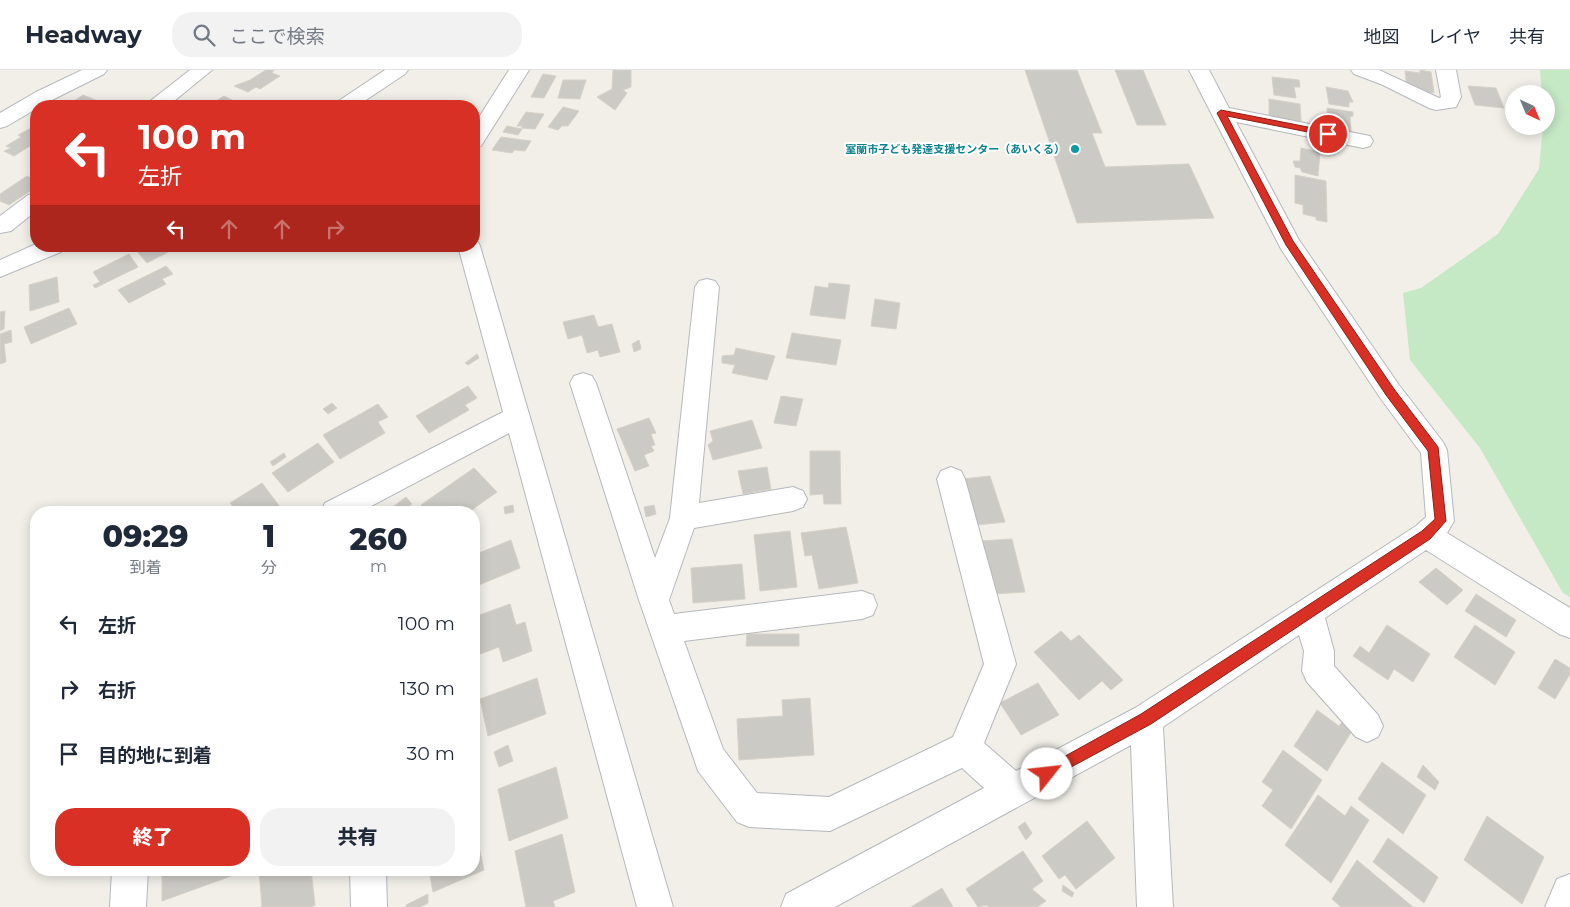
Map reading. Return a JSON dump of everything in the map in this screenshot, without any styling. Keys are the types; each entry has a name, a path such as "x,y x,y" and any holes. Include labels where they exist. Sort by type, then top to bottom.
{"street":[{"path":"36,100 97,70"},
{"path":"164,100 202,70"},
{"path":"353,100 398,70"},
{"path":"480,132 519,70"},
{"path":"799,907 1146,719 1426,535 1440,521 1434,450 1390,392 1289,243 1199,70"},
{"path":"1360,70 1436,104 1449,103 1451,97 1446,70"},
{"path":"0,122 30,104"},
{"path":"1221,113 1363,141"},
{"path":"0,224 3,226 30,205"},
{"path":"0,269 39,252"},
{"path":"471,252 655,907"},
{"path":"654,600 684,518 707,287"},
{"path":"583,383 654,600 710,759 749,810 830,814 965,749 1000,664 951,479"},
{"path":"346,506 516,417"},
{"path":"684,518 793,500"},
{"path":"1426,535 1570,624"},
{"path":"664,629 862,605"},
{"path":"1308,613 1319,651 1318,671 1367,726"},
{"path":"1146,719 1155,907"},
{"path":"965,749 1014,792"},
{"path":"128,907 130,876"},
{"path":"368,876 370,907"},
{"path":"1563,907 1570,892"}],"green space":[{"path":"1540,70 1570,70 1570,597 1563,593 1480,448 1410,360 1403,293 1421,288 1498,234 1539,169 1542,135 1555,135 1555,85 1541,85"}],"building":[{"path":"266,70 274,70 272,73 280,76 260,89 256,87 248,92 234,86 250,80"},
{"path":"613,70 631,70 631,87 623,90 627,93 615,110 597,97 612,89"},
{"name":"室蘭市子ども発達支援センター（あいくる）","path":"1025,70 1077,70 1102,133 1092,133 1105,167 1189,164 1214,218 1077,223"},
{"path":"1115,70 1143,70 1166,125 1137,125"},
{"path":"1420,70 1431,72 1434,93 1407,89 1405,71 1420,73"},
{"path":"543,74 556,76 544,98 531,97"},
{"path":"1272,77 1299,80 1300,87 1294,87 1296,98 1274,95"},
{"path":"563,80 586,80 580,99 558,98"},
{"path":"1468,86 1496,88 1504,108 1475,105"},
{"path":"1326,87 1348,91 1353,102 1349,102 1349,107 1329,104"},
{"path":"83,95 96,100 75,100"},
{"path":"224,96 232,100 218,100"},
{"path":"1269,99 1300,104 1301,121 1269,116"},
{"path":"563,107 579,111 568,126 562,126 558,130 548,127"},
{"path":"1327,108 1353,112 1353,116 1350,117 1351,131 1328,127"},
{"path":"526,112 544,114 535,129 517,126"},
{"path":"507,126 522,129 518,135 503,132"},
{"path":"30,129 30,146 14,156 4,151 11,148 6,146 21,137 18,135"},
{"path":"501,137 531,141 525,151 514,150 512,153 492,150"},
{"path":"1301,148 1320,152 1318,176 1302,172 1300,168 1295,167 1293,161 1300,161"},
{"path":"1295,175 1326,181 1327,222 1316,220 1316,217 1303,214 1303,205 1295,203"},
{"path":"27,176 30,177 30,191 9,205 0,201 0,194"},
{"path":"138,252 168,252 147,263"},
{"path":"129,254 138,267 95,288 93,285 100,282 93,272"},
{"path":"166,266 173,274 162,279 166,284 129,303 118,290"},
{"path":"57,277 59,302 30,311 29,285"},
{"path":"829,283 850,285 845,319 810,315 815,286 828,288"},
{"path":"875,299 900,303 896,329 871,326"},
{"path":"69,308 77,324 31,344 24,327"},
{"path":"5,311 4,329 0,331 0,312"},
{"path":"594,315 598,327 612,324 620,352 600,357 598,350 587,353 582,335 568,339 563,322"},
{"path":"11,330 12,342 4,344 6,362 0,364 0,334"},
{"path":"792,333 841,340 836,365 786,358"},
{"path":"639,340 641,349 634,352 632,344"},
{"path":"736,348 775,356 767,380 732,373 735,365 722,363 722,356 734,355"},
{"path":"477,354 479,358 468,365 465,363"},
{"path":"468,386 477,398 465,405 469,410 429,433 416,416"},
{"path":"781,396 803,399 796,426 774,423"},
{"path":"332,403 337,408 328,414 323,409"},
{"path":"378,404 388,417 378,422 385,433 340,459 323,435"},
{"path":"649,418 656,433 651,434 655,445 651,446 654,451 644,455 649,466 635,471 617,429"},
{"path":"752,420 762,448 713,460 708,445 713,441 710,431"},
{"path":"318,443 334,462 288,492 272,473"},
{"path":"810,451 840,451 841,504 824,504 823,494 810,495"},
{"path":"284,453 286,457 273,466 270,462"},
{"path":"767,467 771,489 743,494 738,471"},
{"path":"474,468 497,492 477,506 421,505"},
{"path":"990,476 1005,522 977,525 963,479"},
{"path":"262,483 279,506 232,506 230,503"},
{"path":"406,497 412,504 409,506 394,506"},
{"path":"513,505 514,512 505,514 504,507"},
{"path":"654,505 656,514 646,517 644,507"},
{"path":"846,527 858,583 819,589 812,555 805,556 801,533"},
{"path":"790,531 797,587 760,591 754,535"},
{"path":"1012,539 1025,592 993,594 981,541"},
{"path":"511,540 520,568 480,585 480,553"},
{"path":"742,564 745,599 693,603 691,568"},
{"path":"1436,568 1463,590 1447,605 1419,582"},
{"path":"1476,594 1516,620 1506,637 1465,611"},
{"path":"510,604 516,625 525,622 532,651 503,662 499,647 480,654 480,615"},
{"path":"1387,625 1430,654 1413,682 1394,669 1388,680 1353,656 1360,646 1369,653"},
{"path":"1475,625 1515,652 1495,685 1454,657"},
{"path":"1061,631 1071,641 1079,635 1123,680 1111,690 1102,681 1079,700 1034,652"},
{"path":"747,634 799,634 799,646 746,646"},
{"path":"1555,659 1570,668 1570,674 1555,699 1538,688"},
{"path":"537,678 546,714 488,736 480,699"},
{"path":"1038,683 1059,715 1021,735 1000,703"},
{"path":"810,698 814,755 739,760 737,719 783,716 782,700"},
{"path":"1317,710 1339,726 1344,719 1355,726 1327,771 1294,746"},
{"path":"508,745 513,761 499,767 494,752"},
{"path":"1283,750 1322,780 1291,829 1262,806 1273,790 1262,782"},
{"path":"1382,762 1426,795 1403,834 1358,799"},
{"path":"1423,765 1439,782 1435,790 1417,777"},
{"path":"556,767 568,818 509,841 498,789"},
{"path":"1318,795 1345,816 1351,806 1369,820 1331,883 1285,845"},
{"path":"1487,816 1544,857 1522,904 1464,860"},
{"path":"1087,821 1115,858 1076,889 1065,875 1059,879 1042,856"},
{"path":"1025,822 1032,833 1026,840 1018,827"},
{"path":"562,834 575,892 553,901 555,907 526,907 515,851"},
{"path":"1388,838 1438,877 1424,903 1373,862"},
{"path":"480,851 484,870 480,872"},
{"path":"1023,851 1043,881 1032,889 1046,901 1037,907 988,907 987,905 978,907 966,889"},
{"path":"1357,860 1413,907 1341,907 1332,899"},
{"path":"162,876 231,876 162,901"},
{"path":"259,876 312,876 315,905 311,907 262,907"},
{"path":"430,876 470,876 433,892"},
{"path":"1063,885 1074,893 1072,897 1062,891"},
{"path":"942,888 953,907 911,907"},
{"path":"428,894 428,903 420,907 406,907 406,905"}],"place":[{"name":"室蘭市子ども発達支援センター（あいくる）","path":"1075,149"}],"route":[{"path":"1047,774 1146,719 1426,535 1440,521 1434,450 1390,392 1289,243 1221,113 1328,134"}]}
